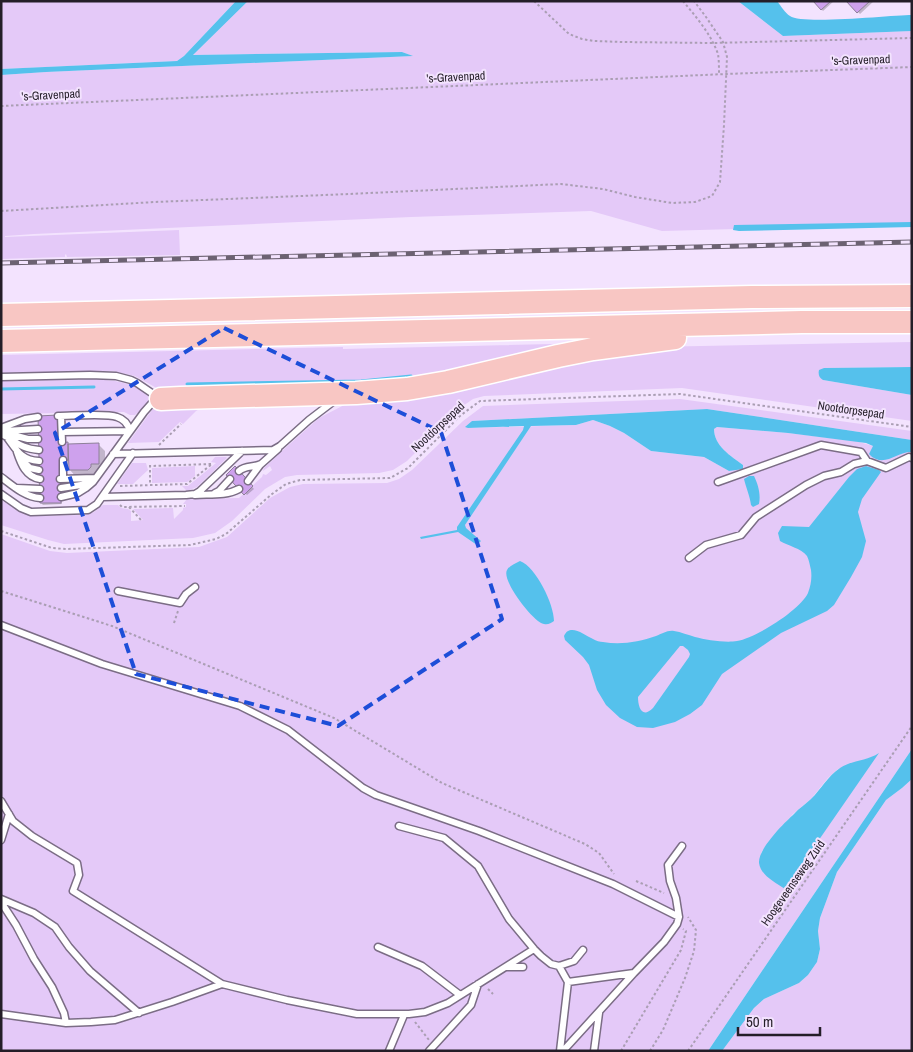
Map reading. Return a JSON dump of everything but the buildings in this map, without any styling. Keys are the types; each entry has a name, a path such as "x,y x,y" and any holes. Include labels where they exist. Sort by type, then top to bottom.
{"highway":[{"path":"1,315 752,297 912,296"},
{"path":"161,399 346,394 424,387 593,349 802,322"},
{"path":"1,341 802,322 912,322"}],"lane":[{"path":"1,377 116,376 137,383 161,399 150,405 90,485 71,496 61,497"},
{"path":"248,481 262,464 283,444 319,413 346,394"},
{"path":"112,415 123,420 130,431 61,435 60,416 112,415"},
{"path":"1,428 25,419 38,417"},
{"path":"2,433 38,428"},
{"path":"2,433 38,439"},
{"path":"2,433 16,444 25,448 39,450"},
{"path":"2,433 27,466 39,470"},
{"path":"114,454 271,450 283,444"},
{"path":"718,482 821,446 860,452 867,461 886,468 909,457 912,458"},
{"path":"186,495 195,494 200,491 242,450"},
{"path":"17,451 28,460 39,461"},
{"path":"17,451 20,461 27,472 33,477 40,479"},
{"path":"1,494 24,510 31,512 88,510 95,506 134,453"},
{"path":"62,461 62,479 96,478"},
{"path":"689,558 706,546 742,535 756,517 806,485 824,476 841,472 854,464 867,461"},
{"path":"239,471 244,467 262,464"},
{"path":"1,477 30,496 40,498"},
{"path":"61,488 81,485 96,478"},
{"path":"208,494 219,491 230,479"},
{"path":"14,486 22,489 40,489"},
{"path":"102,497 232,493 239,489"},
{"path":"118,591 180,603 186,594 195,587"},
{"path":"1,625 102,664 240,706 288,730 363,788 376,795 479,831 613,884 678,920"},
{"path":"1,801 13,821 32,836 77,863 79,875 74,891 222,984 287,1000 357,1014 424,1012 448,1003 534,949"},
{"path":"1,840 9,814"},
{"path":"399,826 444,838 478,866 509,919 540,956 551,964 560,966 574,961 583,950"},
{"path":"562,1051 664,942 678,920 676,898 670,881 668,865 682,846"},
{"path":"1,901 34,913 55,927 90,971 139,1013"},
{"path":"1,901 52,987 64,1013 66,1023"},
{"path":"378,947 422,966 460,995"},
{"path":"505,967 523,966"},
{"path":"560,966 568,982 562,1051"},
{"path":"568,982 634,973"},
{"path":"1,1014 66,1023 115,1020 222,984"},
{"path":"431,1048 471,1005 478,984"},
{"path":"594,1051 600,1012"},
{"path":"389,1051 406,1014"}],"path":[{"path":"534,1 569,34 594,41 713,43 912,38"},
{"path":"683,1 702,25 713,43 718,56 719,74"},
{"path":"1,211 155,202 561,184 603,189 672,203 695,202 712,196 720,182 726,57 723,42 694,1"},
{"name":"'s-Gravenpad","path":"1,106 911,67"},
{"name":"Nootdorpsepad","path":"1,532 52,548 66,549 190,545 216,539 226,534 286,484 300,480 390,478 408,468 461,415 480,402 680,394 912,427"},
{"path":"110,486 187,484 212,464 150,466"},
{"path":"129,507 141,520"},
{"path":"1,591 112,626 334,718 442,783 585,844 599,854 616,877"},
{"path":"174,623 180,603"},
{"name":"Hoogeveenseweg Zuid","path":"688,1051 912,726"},
{"path":"636,881 676,898"},
{"path":"650,1051 663,1030 694,951 696,930 690,919 677,907"},
{"path":"620,1051 681,950 686,931 678,920"},
{"path":"406,1014 431,1048"}],"highlighted area":[{"path":"224,328 441,432 502,619 338,726 136,674 55,433"}],"shaded area":[{"path":"1,1 236,1 177,61 1,69"},
{"path":"248,1 738,1 783,36 912,31 912,224 662,231 591,211 411,217 5,236 179,230 180,255 67,257 66,254 65,257 1,259 1,75 412,56 402,52 193,55"},
{"path":"912,342 912,367 824,368 823,380 912,395 912,421 682,388 484,396 473,399 460,408 407,461 393,470 379,473 285,477 265,489 232,521 215,533 193,538 64,544 1,525 1,500 20,512 34,516 84,515 94,512 103,505 118,505 131,511 131,521 143,520 133,509 173,508 174,519 186,507 186,504 183,504 187,499 239,498 263,474 266,475 272,470 270,466 263,471 278,455 275,455 319,418 350,402 651,347"},
{"path":"595,343 432,382 162,391 135,376 113,371 1,373 1,355"},
{"path":"96,379 132,386 145,393 151,399 135,415 124,412 1,414 1,381"},
{"path":"680,399 912,431 912,440 707,409 472,421 468,428 576,425 593,420 624,433 651,451 704,457 729,471 743,465 717,441 714,429 717,427 856,441 873,446 886,459 907,451 912,452 912,749 708,1051 1,1051 1,534 50,551 67,553 199,547 227,537 270,498 290,487 303,484 387,483 399,479 412,470 463,421 483,406","holes":["876,756 785,889 761,853 793,814 811,799 838,769"]},
{"path":"159,405 201,408 183,424 180,422 159,442 128,443 152,410"},
{"path":"215,457 227,458 197,487 187,491 182,486 188,486 216,463 211,462"},
{"path":"132,463 146,463 148,470 133,484 117,484"},
{"path":"195,466 195,476 187,482 152,483 152,468"},
{"path":"912,779 912,1051 722,1051 754,1008 764,999 799,983 808,975 817,962 820,949 818,931 820,918 837,872 886,800"}],"water":[{"path":"236,1 248,1 193,55 402,52 413,56 1,75 1,69 177,61"},
{"path":"738,1 777,1 790,16 798,19 848,19 912,15 912,31 783,36"},
{"path":"912,222 912,227 733,230 734,225"},
{"path":"912,367 912,395 823,380 819,373 819,370 824,368"},
{"path":"707,409 912,440 912,452 880,460 869,454 873,446 866,443 788,433 717,427 714,429 717,441 743,465 743,469 729,471 704,457 651,451 624,433 593,420 576,425 531,426 465,525 481,541 477,545 458,532 421,539 420,537 457,530 457,527 524,426 465,427 472,421"},
{"path":"866,466 881,472 862,499 858,512 866,541 862,557 834,605 827,611 781,633 722,674 702,705 675,722 653,728 637,727 620,718 606,705 597,690 589,665 565,640 564,636 567,632 570,630 577,631 597,641 610,643 637,641 671,631 727,642 745,639 766,629 787,615 803,600 808,593 811,582 811,570 807,556 798,549 780,541 778,533 782,526 809,527 857,469","holes":["680,646 688,650 689,657 653,708 643,712 640,708 638,697"]},
{"path":"754,476 760,500 759,504 753,507 744,479"},
{"path":"520,561 532,571 543,587 553,614 554,621 551,623 544,624 539,622 526,609 513,591 506,575 507,570"},
{"path":"912,749 912,779 886,800 837,872 820,918 818,931 820,949 817,962 808,975 799,983 764,999 754,1008 722,1051 708,1051"},
{"path":"879,753 785,889 765,875 760,868 760,857 778,830 811,799 836,771 845,765 870,758"}],"waterway":[{"path":"187,384 361,381 411,376"},
{"path":"1,389 94,387"}],"railway":[{"path":"1,263 912,242"}]}
